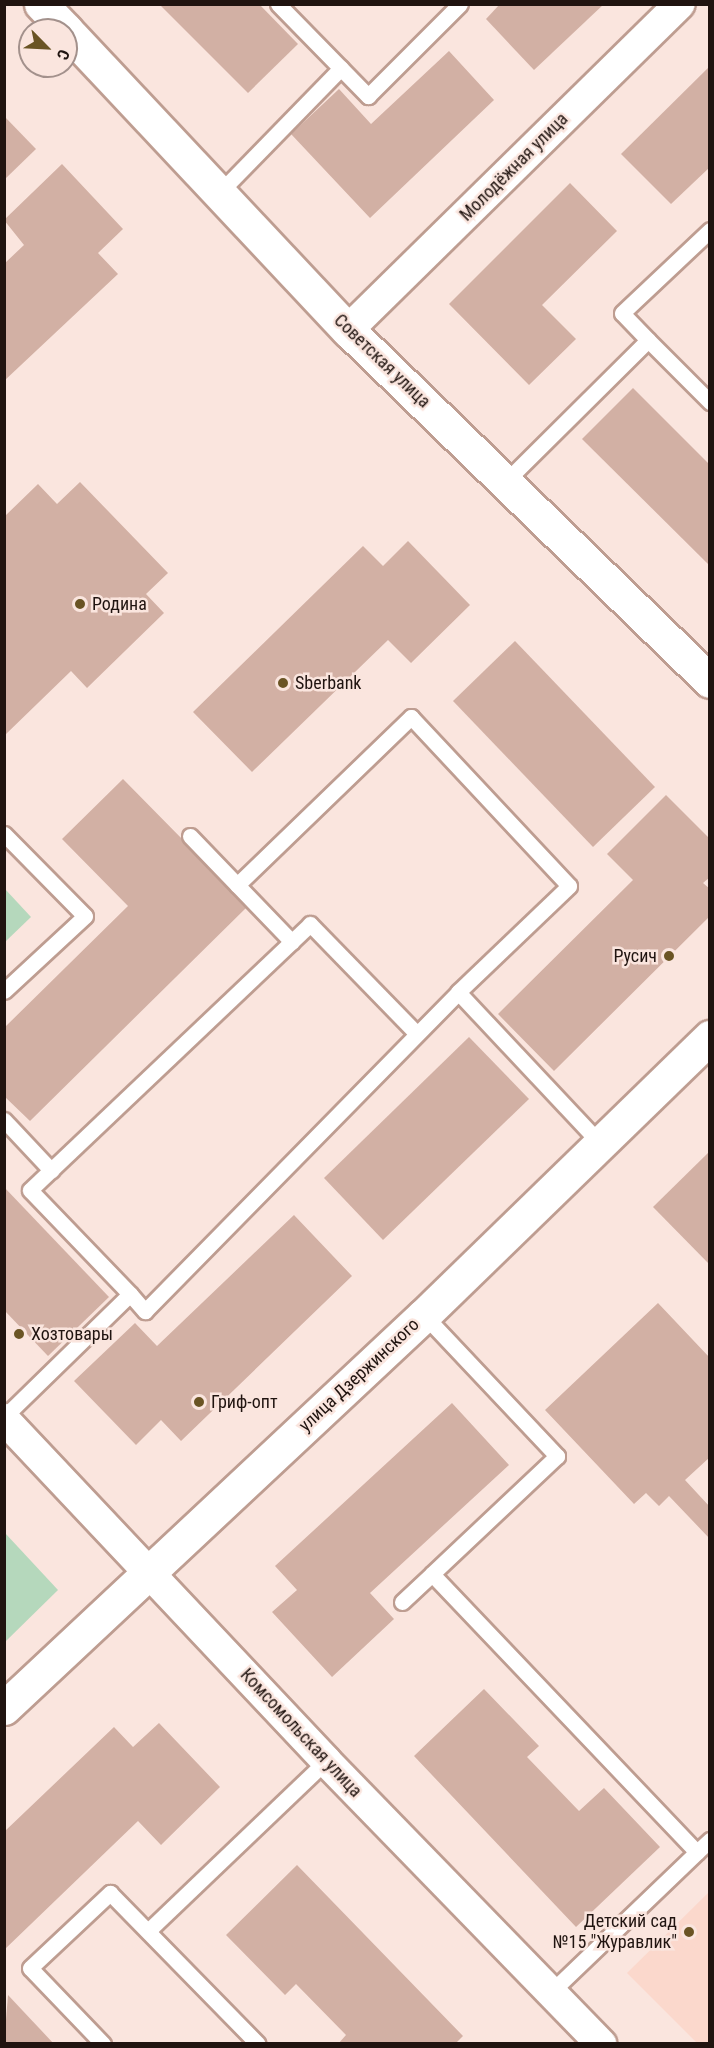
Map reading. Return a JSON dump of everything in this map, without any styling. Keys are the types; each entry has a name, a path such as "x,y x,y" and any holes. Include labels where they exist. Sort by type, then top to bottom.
{"street":[{"name":"Советская улица","path":"41,4 54,18"},
{"name":"Молодёжная улица","path":"348,330 680,4"},
{"name":"Советская улица","path":"78,43 348,330 710,681"},
{"name":"улица Дзержинского","path":"4,1708 424,1315 710,1037"},
{"name":"Комсомольская улица","path":"4,1418 326,1761 553,1990 601,2043"}],"lane":[{"path":"278,4 368,96 460,4"},
{"path":"220,192 341,68"},
{"path":"710,230 622,314 710,402"},
{"path":"506,481 648,340"},
{"path":"237,885 411,717 569,886 416,1033 145,1311 30,1190 310,924 416,1033"},
{"path":"4,834 85,916 4,991"},
{"path":"190,836 291,942"},
{"path":"458,992 600,1143"},
{"path":"4,1120 51,1170"},
{"path":"4,1418 130,1294"},
{"path":"402,1602 557,1456 424,1315"},
{"path":"432,1574 697,1852"},
{"path":"147,1931 326,1761"},
{"path":"553,1990 710,1840"},
{"path":"103,2043 30,1968 110,1893 258,2043"}],"shaded area":[{"name":"Детский сад №15 \"Журавлик\"","path":"709,1892 709,2043 697,2043 627,1973"}],"green space":[{"path":"5,889 31,917 5,942"},
{"path":"5,1533 58,1590 5,1642"}],"building":[{"path":"159,4 259,4 298,44 248,93"},
{"path":"500,4 604,4 534,70 486,19"},
{"path":"449,51 494,100 370,218 291,134 339,89 371,124"},
{"path":"710,66 710,167 671,204 621,154"},
{"path":"4,116 36,149 4,180"},
{"path":"62,164 123,229 98,253 118,274 4,381 4,264 24,245 4,220"},
{"path":"570,183 617,231 542,305 576,339 529,385 449,304"},
{"path":"633,388 710,465 710,566 582,439"},
{"name":"Родина","path":"80,482 168,573 146,594 164,613 87,688 71,671 4,736 4,517 38,484 57,504"},
{"path":"408,541 470,605 411,663 388,640 252,772 193,712 363,546 383,566"},
{"path":"515,641 655,787 593,847 453,701"},
{"path":"123,779 248,906 30,1121 4,1096 4,1028 128,906 62,839"},
{"path":"666,795 710,839 710,877 703,883 710,889 710,916 554,1071 498,1014 633,880 607,854"},
{"path":"469,1037 529,1099 383,1240 324,1178"},
{"path":"710,1151 710,1265 653,1207"},
{"path":"4,1187 109,1297 48,1356 4,1310"},
{"path":"294,1215 352,1276 181,1441 161,1420 136,1445 74,1381 135,1323 157,1346"},
{"path":"658,1303 710,1358 710,1457 685,1480 710,1507 710,1539 669,1496 659,1506 646,1493 634,1504 545,1410"},
{"path":"452,1403 509,1465 370,1593 394,1619 332,1677 272,1612 297,1590 275,1566"},
{"path":"484,1689 539,1746 527,1757 579,1811 604,1788 660,1847 576,1927 414,1756"},
{"path":"159,1723 220,1787 161,1845 138,1821 4,1950 4,1832 114,1727 133,1747"},
{"path":"297,1865 463,2036 455,2044 338,2044 346,2035 296,1984 285,1995 226,1935"},
{"path":"8,1995 54,2044 4,2044"}],"place":[{"name":"Родина","path":"80,604"},
{"name":"Sberbank","path":"283,683"},
{"name":"Русич","path":"669,956"},
{"name":"Хозтовары","path":"19,1334"},
{"name":"Гриф-опт","path":"199,1402"},
{"name":"Детский сад №15 \"Журавлик\"","path":"689,1932"}]}
